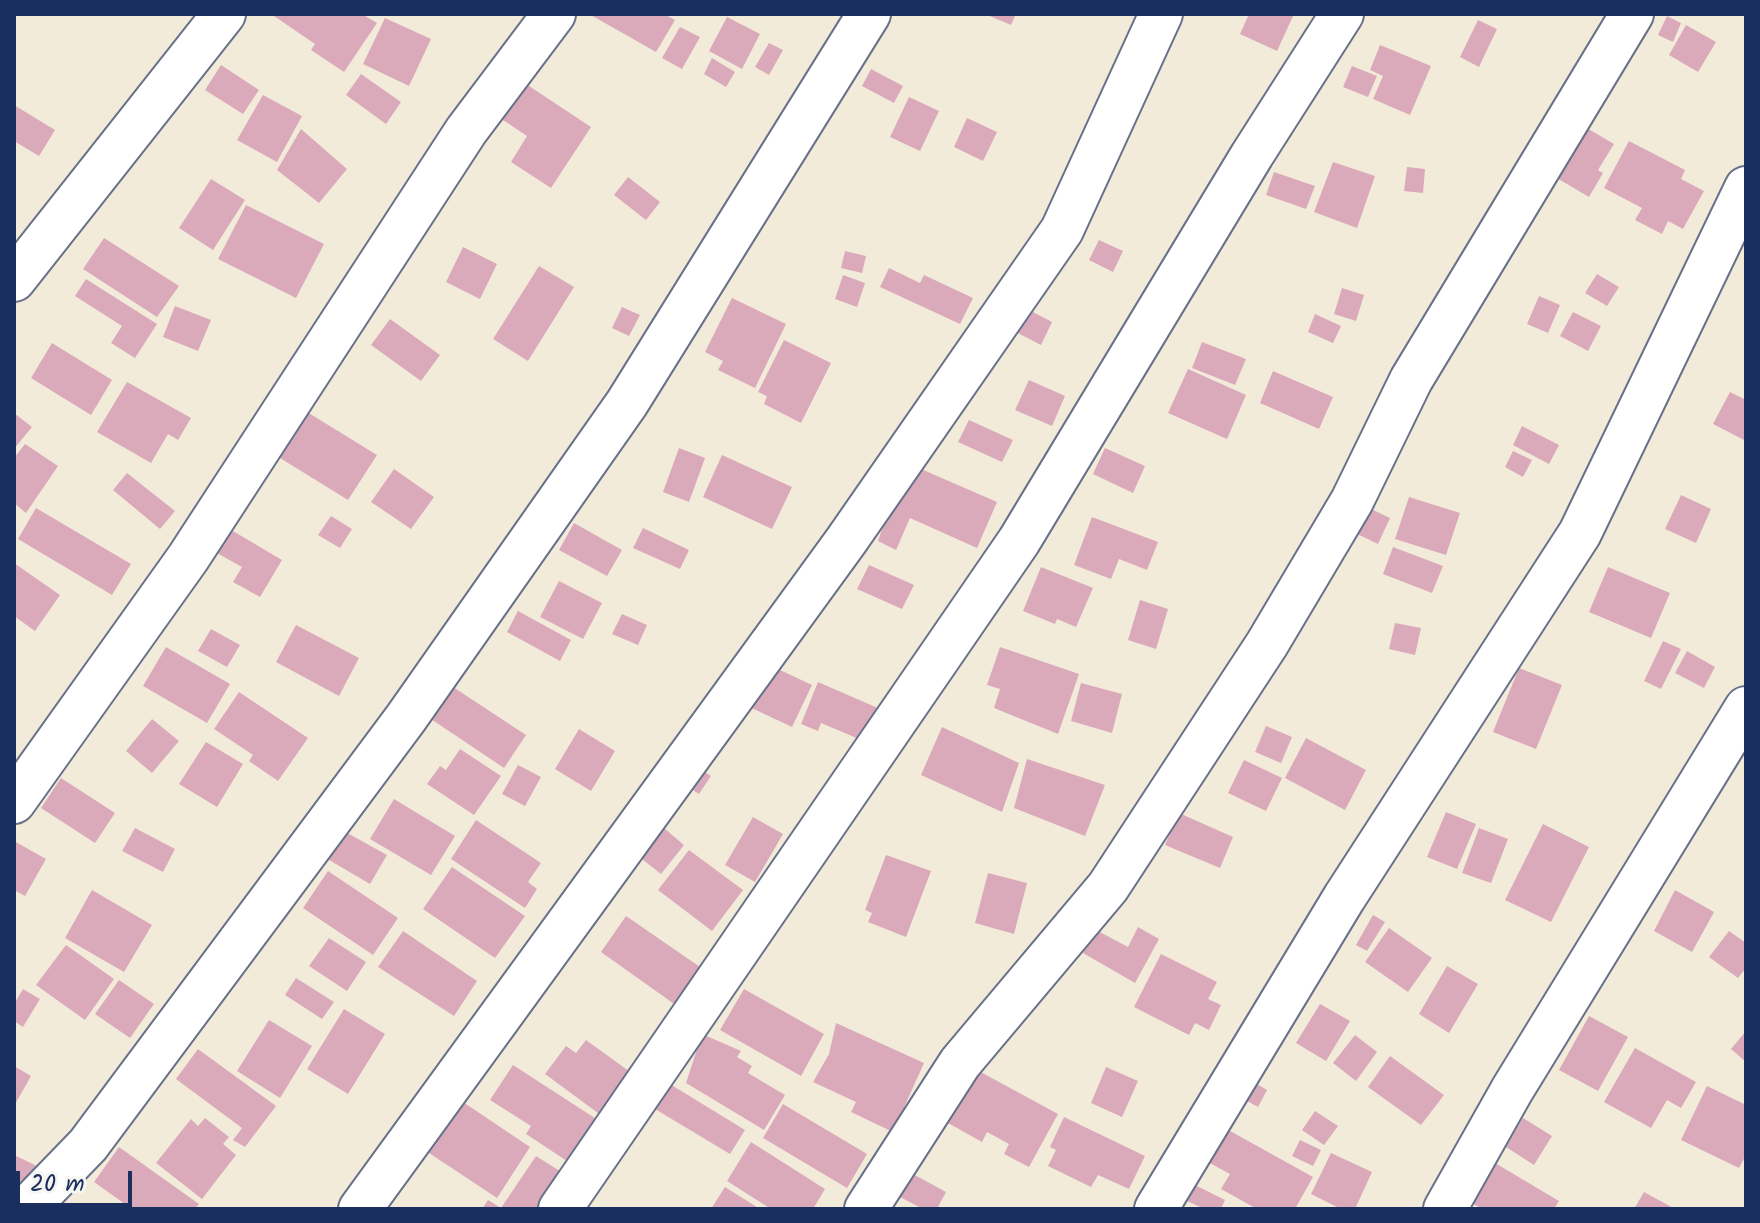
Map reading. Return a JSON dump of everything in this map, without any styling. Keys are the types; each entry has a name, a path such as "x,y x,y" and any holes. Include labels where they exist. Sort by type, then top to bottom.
{"street":[{"path":"14,280 224,14"},
{"path":"14,802 188,558 466,131 554,14"},
{"path":"26,1209 88,1145 406,718 627,403 869,14"},
{"path":"360,1209 846,541 1062,230 1161,14"},
{"path":"560,1209 1019,541 1252,155 1342,14"},
{"path":"866,1209 960,1063 1108,887 1267,644 1352,501 1411,380 1632,14"},
{"path":"1156,1209 1344,898 1580,533 1746,188"},
{"path":"1445,1209 1512,1090 1746,708"}],"building":[{"path":"271,14 362,14 377,23 344,72 311,50 315,44"},
{"path":"589,14 664,14 675,20 656,52"},
{"path":"985,14 1016,14 1011,25"},
{"path":"1249,14 1294,14 1277,51 1240,34"},
{"path":"1667,16 1681,23 1673,42 1658,35"},
{"path":"727,17 760,34 742,69 709,51"},
{"path":"385,18 431,39 409,86 363,64"},
{"path":"1478,20 1497,29 1479,67 1460,57"},
{"path":"1686,25 1716,42 1698,72 1669,55"},
{"path":"680,27 700,37 682,69 662,58"},
{"path":"769,43 783,50 769,75 755,67"},
{"path":"1380,45 1431,66 1410,115 1373,99 1383,76 1370,70"},
{"path":"712,58 735,72 726,87 704,74"},
{"path":"221,65 259,90 243,114 205,90"},
{"path":"1352,66 1377,76 1368,97 1343,87"},
{"path":"871,69 903,86 894,103 862,86"},
{"path":"361,74 401,102 386,124 346,95"},
{"path":"523,82 591,127 551,188 511,162 527,136 500,118"},
{"path":"263,95 302,116 277,162 237,140"},
{"path":"909,97 939,111 920,151 890,137"},
{"path":"14,105 55,130 39,156 14,141"},
{"path":"967,118 997,132 983,161 954,147"},
{"path":"1580,124 1614,144 1598,170 1603,173 1589,197 1550,174"},
{"path":"301,129 347,169 319,203 277,170"},
{"path":"1629,141 1685,170 1681,179 1704,191 1683,229 1668,221 1662,234 1635,220 1642,208 1604,188"},
{"path":"1333,162 1375,176 1357,228 1314,212"},
{"path":"1407,167 1425,169 1423,193 1404,191"},
{"path":"1274,172 1315,186 1306,209 1266,195"},
{"path":"628,177 660,202 646,220 614,195"},
{"path":"211,179 245,200 213,250 179,228"},
{"path":"246,205 324,244 296,298 218,259"},
{"path":"104,238 179,286 157,317 83,269"},
{"path":"1099,240 1123,251 1113,272 1089,260"},
{"path":"463,247 497,264 480,299 446,282"},
{"path":"845,251 866,256 862,273 841,268"},
{"path":"539,266 574,287 528,361 493,339"},
{"path":"889,268 920,283 924,275 973,298 960,324 880,287"},
{"path":"1597,274 1619,287 1607,306 1585,293"},
{"path":"843,275 865,283 857,307 835,299"},
{"path":"86,279 157,324 135,358 111,343 122,326 75,296"},
{"path":"1342,288 1364,295 1356,321 1334,314"},
{"path":"1539,296 1560,305 1548,333 1527,324"},
{"path":"732,298 786,324 755,388 718,370 723,361 705,352"},
{"path":"175,306 211,320 198,351 163,337"},
{"path":"622,307 640,315 629,336 612,328"},
{"path":"1029,310 1052,322 1041,345 1016,332"},
{"path":"1573,312 1601,326 1588,351 1560,336"},
{"path":"1315,314 1341,326 1333,343 1308,332"},
{"path":"390,319 440,355 421,381 371,345"},
{"path":"784,340 831,363 801,423 764,404 767,396 758,392"},
{"path":"1202,342 1246,359 1235,385 1192,368"},
{"path":"52,343 112,380 91,415 31,378"},
{"path":"1188,369 1246,395 1227,439 1168,413"},
{"path":"1273,371 1333,397 1319,429 1260,403"},
{"path":"1029,380 1065,396 1052,426 1015,410"},
{"path":"127,382 191,418 178,440 168,434 151,463 97,432"},
{"path":"1730,392 1746,400 1746,441 1713,424"},
{"path":"294,404 377,455 348,500 267,450"},
{"path":"14,413 32,427 14,449"},
{"path":"969,420 1013,440 1002,462 958,442"},
{"path":"1522,426 1559,445 1549,464 1513,445"},
{"path":"25,444 58,466 26,513 14,503 14,458"},
{"path":"679,448 705,458 689,502 663,492"},
{"path":"1105,448 1145,466 1133,493 1093,474"},
{"path":"1513,451 1532,460 1523,477 1505,467"},
{"path":"722,455 792,487 772,529 703,497"},
{"path":"905,462 997,502 977,548 910,518 896,550 878,541"},
{"path":"394,469 434,497 411,529 371,502"},
{"path":"127,473 175,511 160,529 113,490"},
{"path":"1681,495 1711,509 1696,543 1665,529"},
{"path":"1409,497 1460,513 1446,555 1395,539"},
{"path":"36,508 131,564 112,595 18,539"},
{"path":"1369,508 1390,518 1378,544 1357,534"},
{"path":"331,516 352,529 340,548 318,535"},
{"path":"1092,517 1158,542 1147,570 1119,559 1111,579 1074,565"},
{"path":"574,523 622,550 607,576 559,550"},
{"path":"221,524 282,560 260,597 233,582 242,567 208,548"},
{"path":"643,528 689,550 680,569 633,548"},
{"path":"1393,547 1443,566 1432,593 1383,574"},
{"path":"14,563 60,595 35,631 14,616"},
{"path":"869,565 914,585 902,609 857,589"},
{"path":"1041,567 1093,588 1076,627 1057,619 1055,624 1023,611"},
{"path":"1608,567 1670,593 1651,638 1589,612"},
{"path":"559,581 602,603 583,639 540,617"},
{"path":"1140,600 1168,609 1156,649 1128,640"},
{"path":"518,611 571,640 560,661 507,632"},
{"path":"622,614 647,625 638,645 612,634"},
{"path":"1395,623 1421,628 1415,655 1389,649"},
{"path":"296,625 359,658 339,696 276,662"},
{"path":"211,629 240,645 227,667 198,651"},
{"path":"1663,641 1681,649 1661,689 1644,681"},
{"path":"166,647 230,684 207,723 143,686"},
{"path":"1000,647 1079,674 1058,734 994,708 1000,689 987,685"},
{"path":"1687,651 1715,667 1704,688 1675,673"},
{"path":"761,661 812,685 792,727 741,703"},
{"path":"1519,668 1562,685 1536,749 1493,732"},
{"path":"818,682 880,709 866,742 821,723 818,731 801,724"},
{"path":"1081,683 1122,694 1112,733 1071,721"},
{"path":"450,685 526,735 504,768 428,717"},
{"path":"239,692 308,738 278,781 249,761 253,755 214,729"},
{"path":"152,719 179,741 152,773 126,751"},
{"path":"1266,726 1292,737 1281,763 1255,752"},
{"path":"942,727 1019,763 1002,812 921,775"},
{"path":"579,729 615,751 591,791 555,769"},
{"path":"1306,738 1366,770 1345,810 1285,778"},
{"path":"206,742 243,764 217,807 179,784"},
{"path":"460,749 501,776 474,815 427,784 440,766 446,770"},
{"path":"1027,759 1105,785 1085,836 1014,808"},
{"path":"1244,760 1282,778 1266,811 1228,793"},
{"path":"691,763 711,776 699,794 679,781"},
{"path":"518,765 541,777 525,806 502,794"},
{"path":"61,778 115,813 95,843 41,808"},
{"path":"394,799 455,836 431,875 370,839"},
{"path":"1446,812 1476,824 1457,869 1427,857"},
{"path":"1179,813 1233,837 1220,868 1165,845"},
{"path":"753,817 783,834 755,882 725,865"},
{"path":"476,820 541,863 528,882 537,889 525,908 451,859"},
{"path":"658,823 684,845 661,874 633,852"},
{"path":"1543,824 1589,847 1551,922 1505,900"},
{"path":"135,828 175,849 163,872 122,851"},
{"path":"1479,828 1508,839 1491,883 1462,873"},
{"path":"340,829 387,855 370,884 324,857"},
{"path":"14,841 46,859 25,896 14,890"},
{"path":"689,850 743,890 712,931 658,890"},
{"path":"886,855 931,871 906,937 868,922 872,913 865,910"},
{"path":"452,867 525,916 495,958 423,909"},
{"path":"328,871 398,918 373,955 303,908"},
{"path":"988,873 1027,883 1014,934 975,923"},
{"path":"92,890 152,925 124,972 65,938"},
{"path":"1675,890 1714,912 1692,952 1654,931"},
{"path":"1373,915 1385,922 1367,951 1356,945"},
{"path":"626,916 703,969 677,1006 601,952"},
{"path":"1138,927 1159,939 1135,983 1083,953 1096,930 1128,947"},
{"path":"1389,928 1432,958 1408,992 1365,962"},
{"path":"403,931 477,981 454,1016 378,967"},
{"path":"1729,931 1746,943 1746,968 1738,978 1709,957"},
{"path":"329,938 366,962 347,991 309,966"},
{"path":"66,945 114,979 85,1020 36,985"},
{"path":"1161,954 1217,982 1208,999 1221,1005 1209,1030 1195,1023 1189,1035 1134,1007"},
{"path":"1447,966 1478,984 1449,1033 1419,1014"},
{"path":"296,978 334,1002 322,1019 285,995"},
{"path":"119,980 154,1004 130,1038 95,1014"},
{"path":"23,989 40,999 23,1027 14,1021 14,1004"},
{"path":"744,989 824,1034 801,1076 720,1030"},
{"path":"1320,1004 1350,1021 1326,1061 1296,1043"},
{"path":"344,1009 385,1034 348,1094 307,1069"},
{"path":"1589,1016 1628,1037 1598,1091 1559,1070"},
{"path":"269,1020 312,1046 280,1098 237,1071"},
{"path":"836,1023 924,1063 893,1132 851,1112 856,1102 813,1082 829,1054"},
{"path":"1746,1031 1746,1062 1731,1049"},
{"path":"702,1034 741,1051 737,1057 752,1066 748,1073 785,1095 764,1130 686,1083"},
{"path":"1355,1035 1377,1052 1356,1081 1333,1063"},
{"path":"586,1040 633,1074 602,1116 545,1074 566,1046 576,1053"},
{"path":"1635,1048 1696,1082 1681,1108 1667,1100 1651,1128 1604,1102"},
{"path":"198,1049 276,1106 245,1147 233,1140 242,1128 176,1079"},
{"path":"1390,1056 1444,1095 1421,1125 1368,1087"},
{"path":"513,1065 601,1122 573,1165 526,1134 531,1126 490,1100"},
{"path":"14,1066 31,1076 14,1106"},
{"path":"1106,1067 1138,1081 1122,1117 1091,1103"},
{"path":"977,1070 1058,1114 1029,1167 1004,1154 1009,1144 987,1132 982,1142 948,1123"},
{"path":"1250,1080 1267,1090 1258,1107 1240,1097"},
{"path":"665,1081 745,1130 730,1154 650,1106"},
{"path":"1707,1086 1746,1105 1746,1155 1739,1168 1681,1140"},
{"path":"460,1100 530,1147 497,1198 426,1151"},
{"path":"783,1104 867,1154 847,1188 763,1138"},
{"path":"1315,1111 1338,1126 1324,1145 1302,1130"},
{"path":"1064,1117 1145,1156 1129,1189 1098,1175 1091,1187 1048,1166 1056,1150 1050,1147"},
{"path":"205,1118 229,1137 223,1144 236,1155 202,1199 156,1163 191,1119 198,1126"},
{"path":"1523,1118 1552,1136 1534,1165 1506,1147"},
{"path":"1223,1127 1313,1177 1295,1209 1257,1209 1221,1189 1230,1174 1204,1160"},
{"path":"1300,1140 1321,1150 1313,1166 1292,1156"},
{"path":"751,1142 825,1189 813,1209 771,1209 727,1181"},
{"path":"119,1147 199,1204 195,1209 132,1209 94,1182"},
{"path":"1331,1153 1372,1172 1355,1209 1341,1209 1311,1194"},
{"path":"14,1155 37,1166 23,1193 14,1189"},
{"path":"536,1156 563,1173 539,1209 482,1209 488,1200 501,1208"},
{"path":"1490,1160 1559,1201 1554,1209 1482,1209 1467,1200"},
{"path":"913,1174 946,1192 937,1209 923,1209 900,1197"},
{"path":"1187,1181 1225,1200 1221,1209 1204,1209 1179,1197"},
{"path":"725,1187 760,1209 711,1209"},
{"path":"1644,1192 1675,1209 1634,1209"}]}
